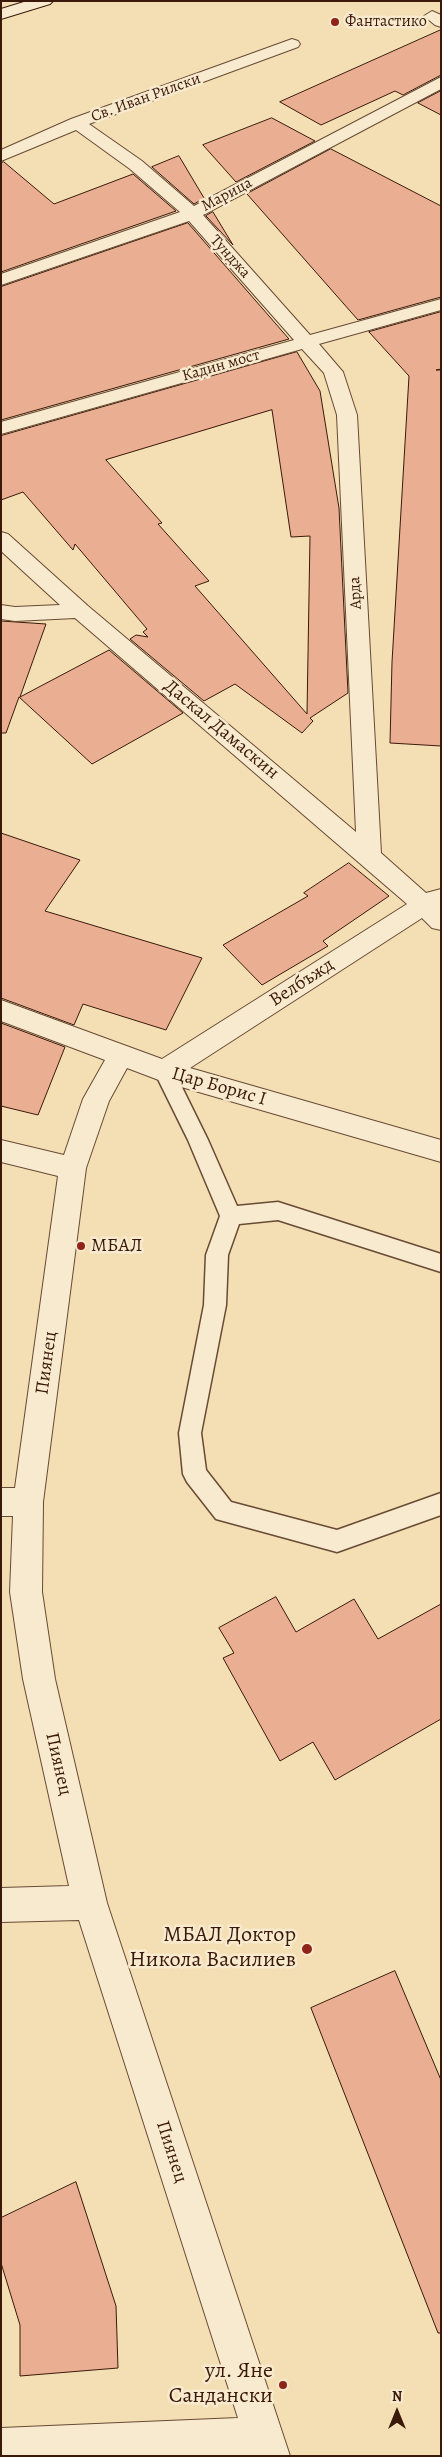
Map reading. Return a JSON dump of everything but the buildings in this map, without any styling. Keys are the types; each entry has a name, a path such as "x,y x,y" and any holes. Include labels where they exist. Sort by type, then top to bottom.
{"street":[{"path":"1,14 45,1"},
{"name":"Св. Иван Рилски","path":"1,156 77,123 292,44"},
{"name":"Марица","path":"1,280 192,214 441,82"},
{"name":"Тунджа","path":"77,123 136,165 192,214 307,341"},
{"name":"Кадин мост","path":"1,428 441,304"},
{"name":"Арда","path":"307,341 333,372 347,415 369,856"},
{"name":"Даскал Дамаскин","path":"1,539 80,611 369,856 435,908"},
{"path":"1,612 15,614 80,611"},
{"name":"Велбъжд","path":"164,1071 435,908"},
{"name":"Цар Борис I","path":"1,1010 164,1071 441,1151"},
{"name":"Пиянец","path":"120,1056 96,1098 73,1168 15,1502 39,1679 90,1903 267,2447"},
{"path":"1,1151 73,1168"},
{"path":"1,1905 90,1903"},
{"path":"1,2448 267,2447"}],"lane":[{"path":"164,1071 198,1140 231,1216 217,1255 215,1305 190,1433 195,1474 224,1511 337,1541 441,1504"},
{"path":"231,1216 278,1211 318,1222 441,1263"}],"place":[{"name":"Фантастико","path":"335,22"},
{"name":"МБАЛ","path":"81,1246"},
{"name":"МБАЛ Доктор Никола Василиев","path":"307,1949"},
{"name":"ул. Яне Сандански","path":"283,2385"}]}
